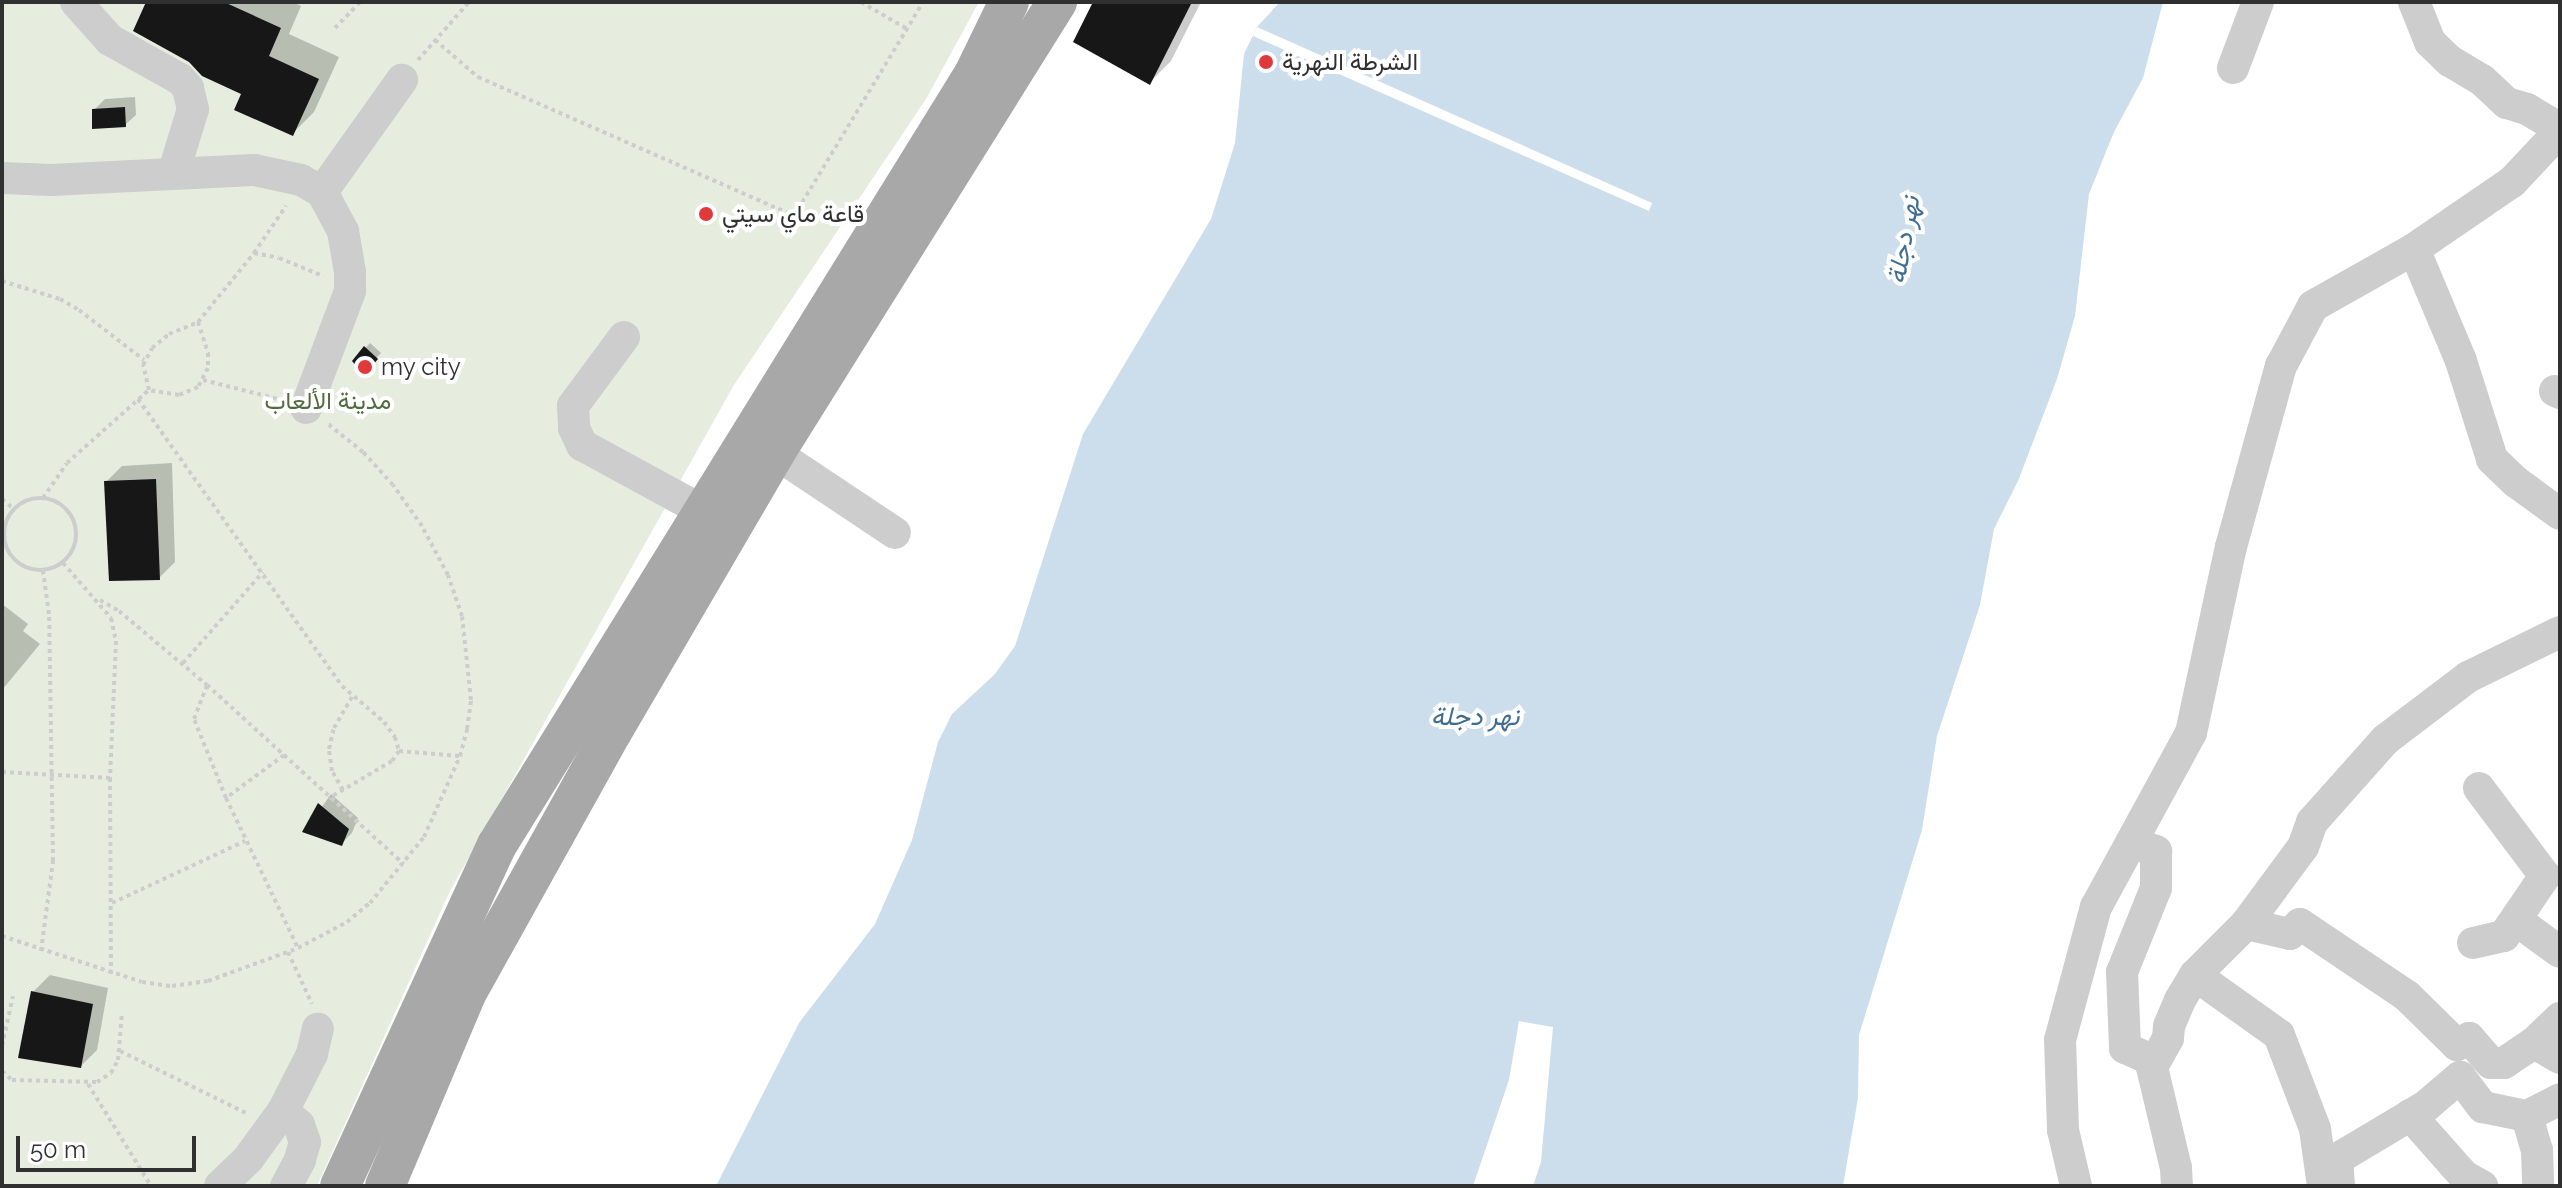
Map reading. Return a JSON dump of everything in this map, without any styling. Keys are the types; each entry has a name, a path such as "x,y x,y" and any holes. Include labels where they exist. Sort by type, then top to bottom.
{"main road":[{"path":"340,1186 497,845 701,510 974,74 1009,2"},
{"path":"385,1186 466,994 612,732 775,453 1057,2"},
{"path":"578,713 612,732"}],"street":[{"path":"76,2 110,40 171,74 188,88 193,109 174,171"},
{"path":"2233,68 2258,2"},
{"path":"2076,1186 2063,1130 2060,1040 2096,907 2191,733 2231,547 2281,366 2313,306 2414,249 2512,182 2557,139 2527,109 2507,103 2482,80 2450,61 2430,42 2414,2"},
{"path":"311,186 402,80"},
{"path":"2,178 51,180 174,171 254,170 311,186 343,231 350,291 306,408"},
{"path":"2414,249 2461,361 2492,459 2516,482 2560,514"},
{"path":"624,337 573,406 574,428 582,445 701,510"},
{"path":"775,453 895,533"},
{"path":"2152,1067 2168,1038 2169,1026 2180,1000 2195,975 2246,924 2303,847 2312,822 2385,740 2468,677 2558,636"},
{"path":"2473,943 2504,936 2545,876 2479,788"},
{"path":"2132,842 2156,851 2156,888 2122,972 2121,1020 2125,1048 2150,1059 2177,1186"},
{"path":"2516,920 2560,952"},
{"path":"2246,924 2290,934 2300,924 2407,996 2457,1045 2469,1038 2491,1063 2504,1063 2547,1051 2560,1018"},
{"path":"2195,975 2279,1035 2315,1129 2323,1186"},
{"path":"220,1186 248,1159 277,1118 312,1054 318,1029"},
{"path":"2339,1186 2337,1159 2410,1115 2460,1077 2483,1107 2527,1116 2560,1099"},
{"path":"2410,1115 2464,1176 2482,1186"},
{"path":"2527,1116 2537,1150 2538,1186"},
{"path":"277,1118 299,1125 305,1142 300,1160 286,1186"}],"path":[{"path":"335,28 360,2"},
{"path":"402,80 469,2"},
{"path":"861,2 907,29"},
{"path":"435,40 478,77 794,216 923,2"},
{"path":"144,360 152,348 169,334 198,322 311,186"},
{"path":"254,253 304,266 350,291"},
{"path":"2,281 60,299 79,310 144,360 149,390"},
{"path":"43,498 67,463 149,390 179,395 190,393 203,380 208,368 208,353 198,322"},
{"path":"2,936 111,974 142,982 190,985 226,976 288,952 347,922 370,903 424,837 460,756 471,700 462,616 448,575 422,526 393,485 363,452 306,408 203,380"},
{"path":"138,399 352,697 384,722 395,737 399,751"},
{"path":"43,498 63,506 75,524 75,545 63,563 43,571 22,566 7,550 4,528 14,509 22,502 43,498"},
{"path":"2,499 14,509"},
{"path":"63,563 96,597 111,618 116,641 110,778 111,974"},
{"path":"41,951 53,861 49,614 43,571"},
{"path":"183,663 263,572"},
{"path":"96,597 119,611 183,663 404,864"},
{"path":"207,685 194,719 245,841 298,948"},
{"path":"344,790 332,771 329,749 334,728 352,697"},
{"path":"399,751 460,756"},
{"path":"329,798 392,761 399,751"},
{"path":"226,798 284,755"},
{"path":"2,772 110,778"},
{"path":"112,903 245,841"},
{"path":"288,952 315,1009 318,1029"},
{"path":"2,1046 13,996"},
{"path":"2,1071 12,1080 88,1084 111,1073 120,1051 122,1012"},
{"path":"120,1051 277,1118"},
{"path":"88,1084 151,1186"}],"green space":[{"name":"مدينة الألعاب","path":"2,2 979,2 926,99 734,385 450,891 317,1186 2,1186"}],"water":[{"name":"نهر دجلة","path":"1280,2 2163,2 2143,78 2114,132 2089,194 2075,316 2057,379 2018,481 1994,529 1980,605 1937,736 1922,830 1859,1035 1858,1098 1843,1186 716,1186 799,1023 875,924 912,840 938,742 952,714 995,674 1015,646 1083,434 1211,219 1235,143 1244,54 1257,27"}],"pier":[{"path":"1257,27 1652,203 1649,211 1253,36"},
{"path":"1519,1021 1553,1027 1541,1162 1533,1186 1473,1186 1509,1080"}],"building":[{"path":"146,2 224,2 281,28 269,56 319,79 293,136 234,110 241,94 202,76 189,62 133,31"},
{"path":"1093,2 1192,2 1150,85 1073,42"},
{"path":"125,107 126,127 92,129 92,109"},
{"path":"364,346 378,359 364,375 352,361"},
{"path":"156,479 160,580 109,581 104,481"},
{"path":"318,803 349,829 342,846 302,832"},
{"path":"31,991 93,1004 81,1068 18,1058"}],"place":[{"name":"الشرطة النهرية","path":"1266,62"},
{"name":"قاعة ماي سيتي","path":"706,214"},
{"name":"my city","path":"365,367"}]}
